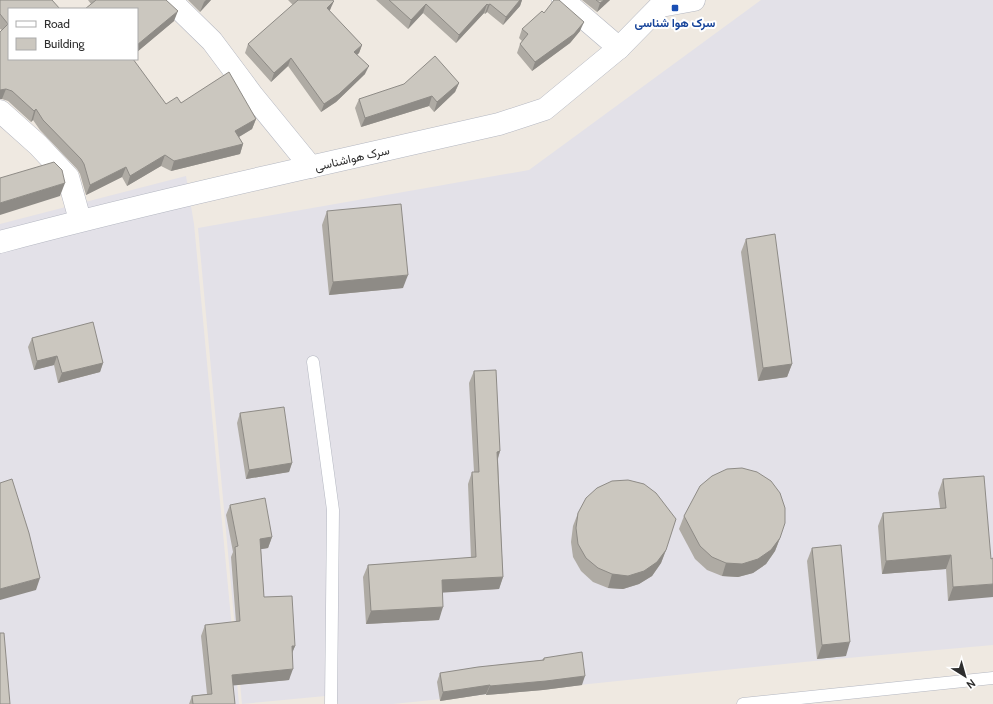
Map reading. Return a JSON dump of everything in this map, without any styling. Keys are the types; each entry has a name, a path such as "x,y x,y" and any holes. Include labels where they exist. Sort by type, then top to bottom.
{"street":[{"path":"170,0 212,41 253,96 311,167"},
{"path":"564,0 618,48"},
{"path":"664,3 694,0"},
{"name":"سرک هواشناسی","path":"0,242 80,220 499,124 545,109 618,48 664,3"},
{"path":"0,111 38,145 68,177 80,220"}],"lane":[{"path":"313,362 333,510 331,704"},
{"path":"743,704 993,678"}],"shaded area":[{"path":"761,0 993,0 993,645 814,661 393,704 338,704 336,695 242,704 198,228 529,170"},
{"path":"186,176 194,224 239,704 0,704 0,224"}],"building":[{"path":"0,0 52,0 59,8 8,8 8,24 0,14"},
{"path":"96,0 166,0 178,11 138,44 138,8 86,8"},
{"path":"298,0 334,1 327,8 362,45 354,52 369,66 339,94 324,104 291,58 274,73 248,44"},
{"path":"389,0 520,0 506,17 490,4 487,4 459,35 426,4 411,20"},
{"path":"554,0 559,0 584,22 574,34 535,62 520,44 528,34 522,29 542,11 544,13"},
{"path":"596,0 604,0 600,3"},
{"path":"8,24 8,60 134,60 166,104 177,97 181,103 229,72 256,119 235,131 243,144 174,161 165,155 130,176 126,167 90,185 81,159 43,120 36,109 34,111 12,91 6,89 0,90 0,32"},
{"path":"435,56 459,83 437,102 432,96 365,118 359,99 404,84"},
{"path":"54,162 62,170 65,183 0,203 0,178"},
{"path":"401,204 408,275 333,282 327,211"},
{"path":"775,234 792,364 763,368 746,239"},
{"path":"93,322 103,363 62,373 57,356 37,361 32,338"},
{"path":"496,370 500,451 497,452 503,577 442,580 443,607 371,611 368,565 476,557 472,472 479,472 474,371"},
{"path":"284,407 292,463 249,470 240,413"},
{"path":"742,468 757,472 771,481 780,493 785,508 785,523 780,538 771,550 758,559 742,564 726,563 712,557 700,546 684,516 700,486 712,476 727,469"},
{"path":"984,476 991,559 993,558 993,584 953,587 951,555 886,561 883,513 946,508 943,479"},
{"path":"12,479 29,533 40,578 0,589 0,483"},
{"path":"628,480 644,484 656,493 676,519 666,550 657,562 644,571 628,576 612,574 598,568 586,558 578,544 576,528 578,513 586,498 597,488 612,481"},
{"path":"265,498 272,537 260,539 264,597 292,596 295,646 292,646 293,669 232,675 235,704 193,704 192,696 212,694 205,625 240,621 235,547 238,546 230,505"},
{"path":"841,545 850,642 822,645 812,548"},
{"path":"0,633 4,633 10,704 0,704"},
{"path":"582,652 585,676 546,681 490,685 443,692 440,673 478,667 544,660 544,658"}],"place":[{"name":"سرک هوا شناسی","path":"675,8"}]}
